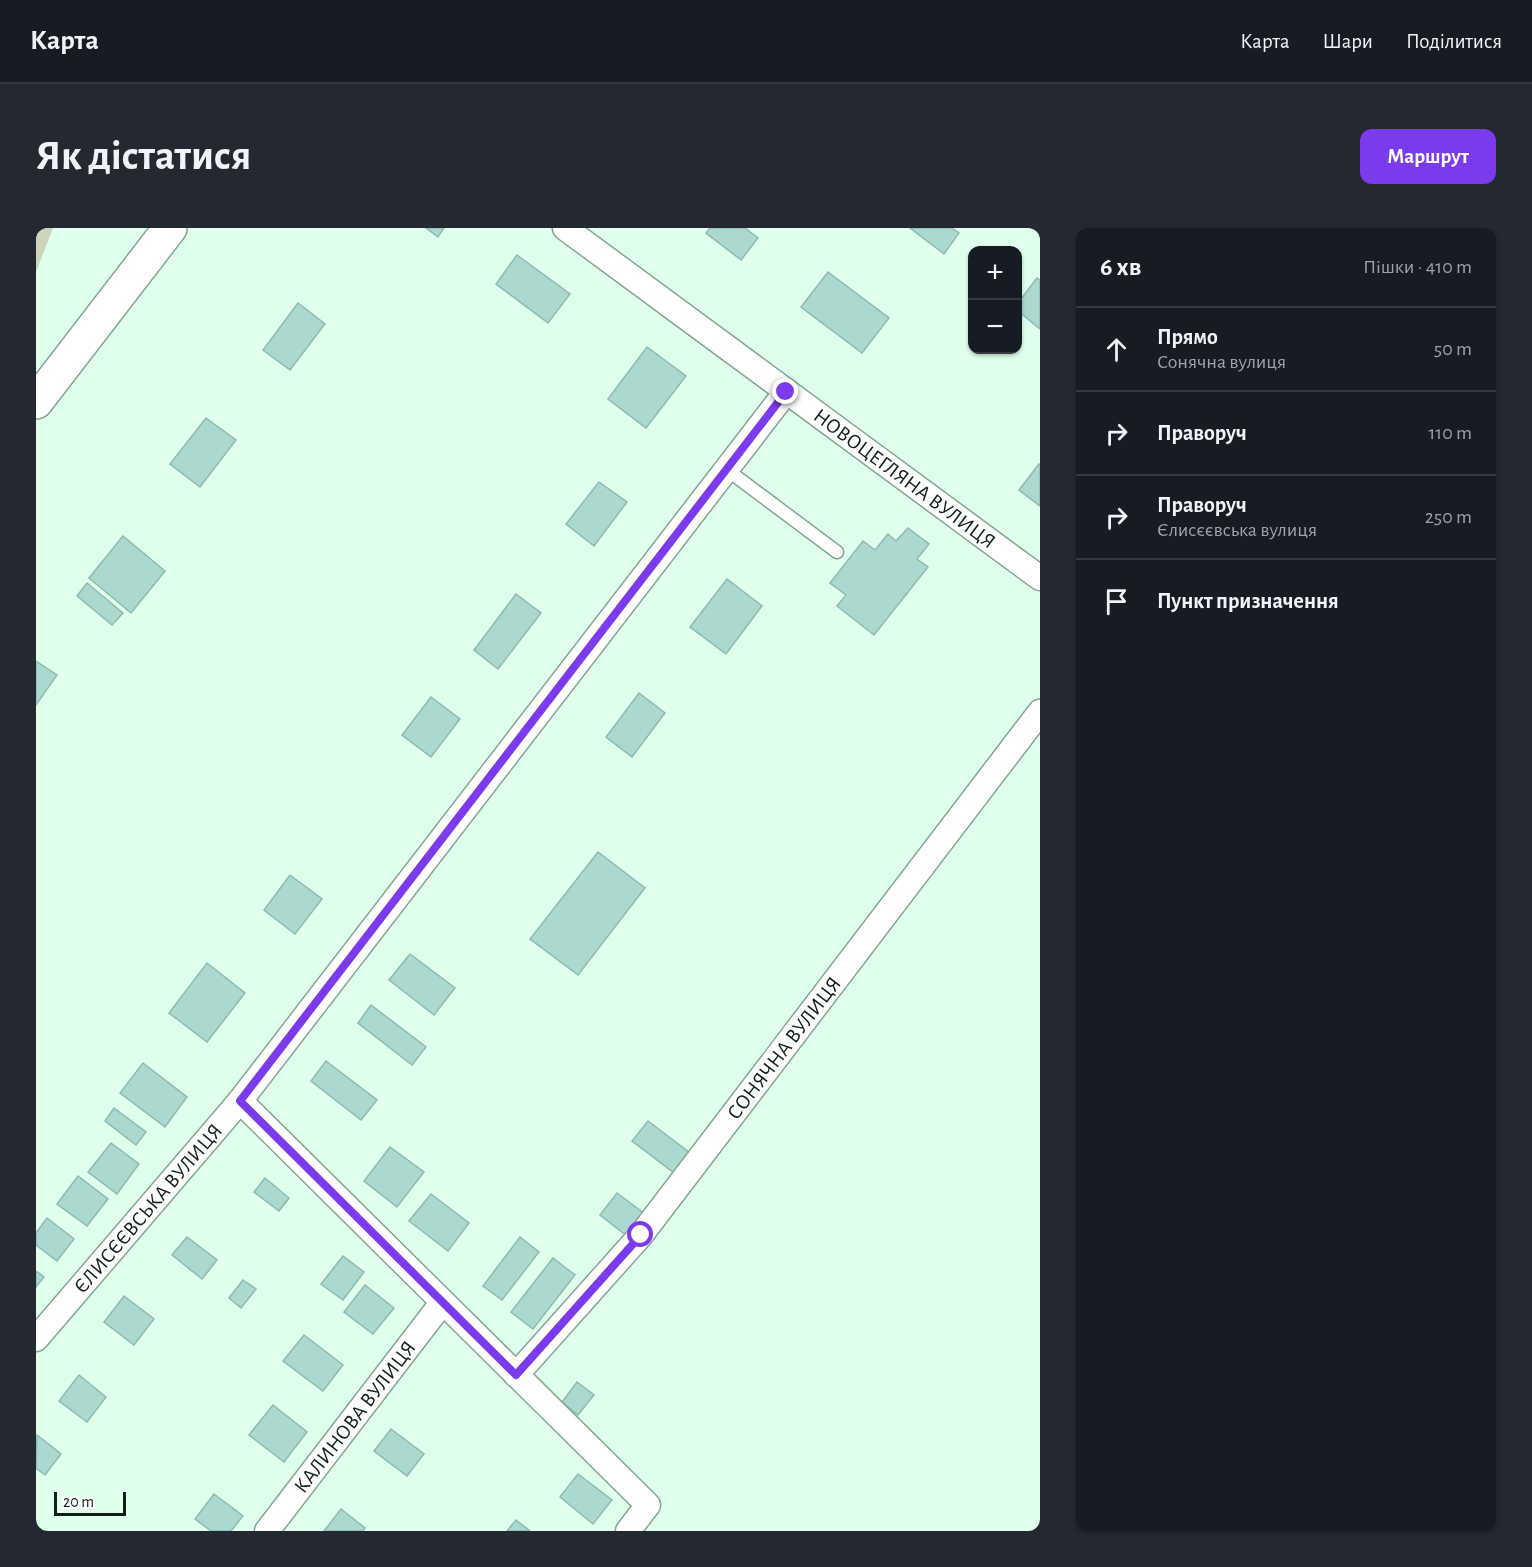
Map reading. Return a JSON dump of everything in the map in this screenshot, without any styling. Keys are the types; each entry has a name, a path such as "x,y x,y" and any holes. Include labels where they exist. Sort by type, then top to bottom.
{"street":[{"path":"36,402 170,228"},
{"name":"НОВОЦЕГЛЯНА ВУЛИЦЯ","path":"565,228 1040,578"},
{"name":"ЄЛИСЄЄВСЬКА ВУЛИЦЯ","path":"36,1339 240,1101 786,392"},
{"name":"СОНЯЧНА ВУЛИЦЯ","path":"516,1375 641,1235 1040,712"},
{"path":"240,1101 648,1505 628,1531"},
{"name":"КАЛИНОВА ВУЛИЦЯ","path":"267,1531 442,1303"}],"lane":[{"path":"726,469 837,552"}],"green space":[{"path":"36,228 53,228 36,272"}],"building":[{"path":"426,228 444,228 438,237"},
{"path":"710,228 745,228 758,238 741,260 706,233"},
{"path":"910,228 952,228 959,233 944,254"},
{"path":"517,255 570,294 548,323 496,284"},
{"path":"828,272 889,318 862,353 801,307"},
{"path":"1037,278 1040,280 1040,329 1022,314 1022,298"},
{"path":"298,303 325,324 290,370 263,350"},
{"path":"647,347 686,376 646,428 608,399"},
{"path":"206,418 236,440 200,487 170,464"},
{"path":"1040,465 1040,506 1019,490"},
{"path":"599,482 627,502 594,546 566,524"},
{"path":"908,528 929,544 917,559 928,567 874,635 837,606 846,595 830,583 863,541 875,550 888,534 896,541"},
{"path":"123,536 165,571 131,613 89,578"},
{"path":"727,579 762,606 726,654 690,627"},
{"path":"87,583 123,613 112,625 77,596"},
{"path":"516,594 541,613 498,669 474,650"},
{"path":"36,661 57,675 36,705"},
{"path":"639,693 665,713 632,757 606,737"},
{"path":"431,697 460,719 431,757 402,735"},
{"path":"598,852 645,888 578,975 530,939"},
{"path":"290,875 322,899 295,934 264,910"},
{"path":"410,954 455,988 434,1015 389,980"},
{"path":"207,963 245,993 207,1042 169,1013"},
{"path":"371,1005 426,1047 412,1065 358,1023"},
{"path":"326,1061 377,1100 361,1120 311,1081"},
{"path":"143,1063 187,1097 165,1127 120,1093"},
{"path":"114,1108 146,1132 136,1145 105,1121"},
{"path":"648,1121 698,1159 682,1179 632,1141"},
{"path":"111,1143 139,1164 117,1194 88,1172"},
{"path":"390,1147 424,1172 397,1207 364,1181"},
{"path":"78,1176 108,1199 87,1226 57,1204"},
{"path":"265,1178 289,1198 279,1211 254,1192"},
{"path":"617,1193 654,1221 636,1243 600,1215"},
{"path":"431,1194 469,1223 448,1251 409,1221"},
{"path":"47,1218 74,1239 57,1261 36,1245 36,1233"},
{"path":"187,1237 217,1260 202,1279 172,1255"},
{"path":"520,1237 539,1252 502,1300 483,1286"},
{"path":"343,1256 364,1272 343,1300 321,1284"},
{"path":"553,1258 575,1275 533,1329 511,1312"},
{"path":"36,1271 44,1277 36,1287"},
{"path":"243,1280 256,1289 241,1308 229,1298"},
{"path":"365,1285 394,1308 373,1334 344,1312"},
{"path":"124,1296 154,1319 134,1345 104,1322"},
{"path":"304,1335 343,1365 323,1391 283,1361"},
{"path":"79,1375 106,1397 87,1422 59,1401"},
{"path":"577,1382 594,1395 578,1415 562,1402"},
{"path":"273,1405 307,1432 284,1462 249,1435"},
{"path":"391,1429 424,1454 407,1476 374,1451"},
{"path":"37,1435 61,1454 45,1475 36,1468"},
{"path":"578,1474 612,1500 593,1524 560,1497"},
{"path":"214,1494 243,1516 231,1531 211,1531 195,1519"},
{"path":"341,1509 365,1528 363,1531 324,1531"},
{"path":"516,1520 530,1531 507,1531"}],"route":[{"path":"641,1235 516,1375 240,1101 786,392"}]}
